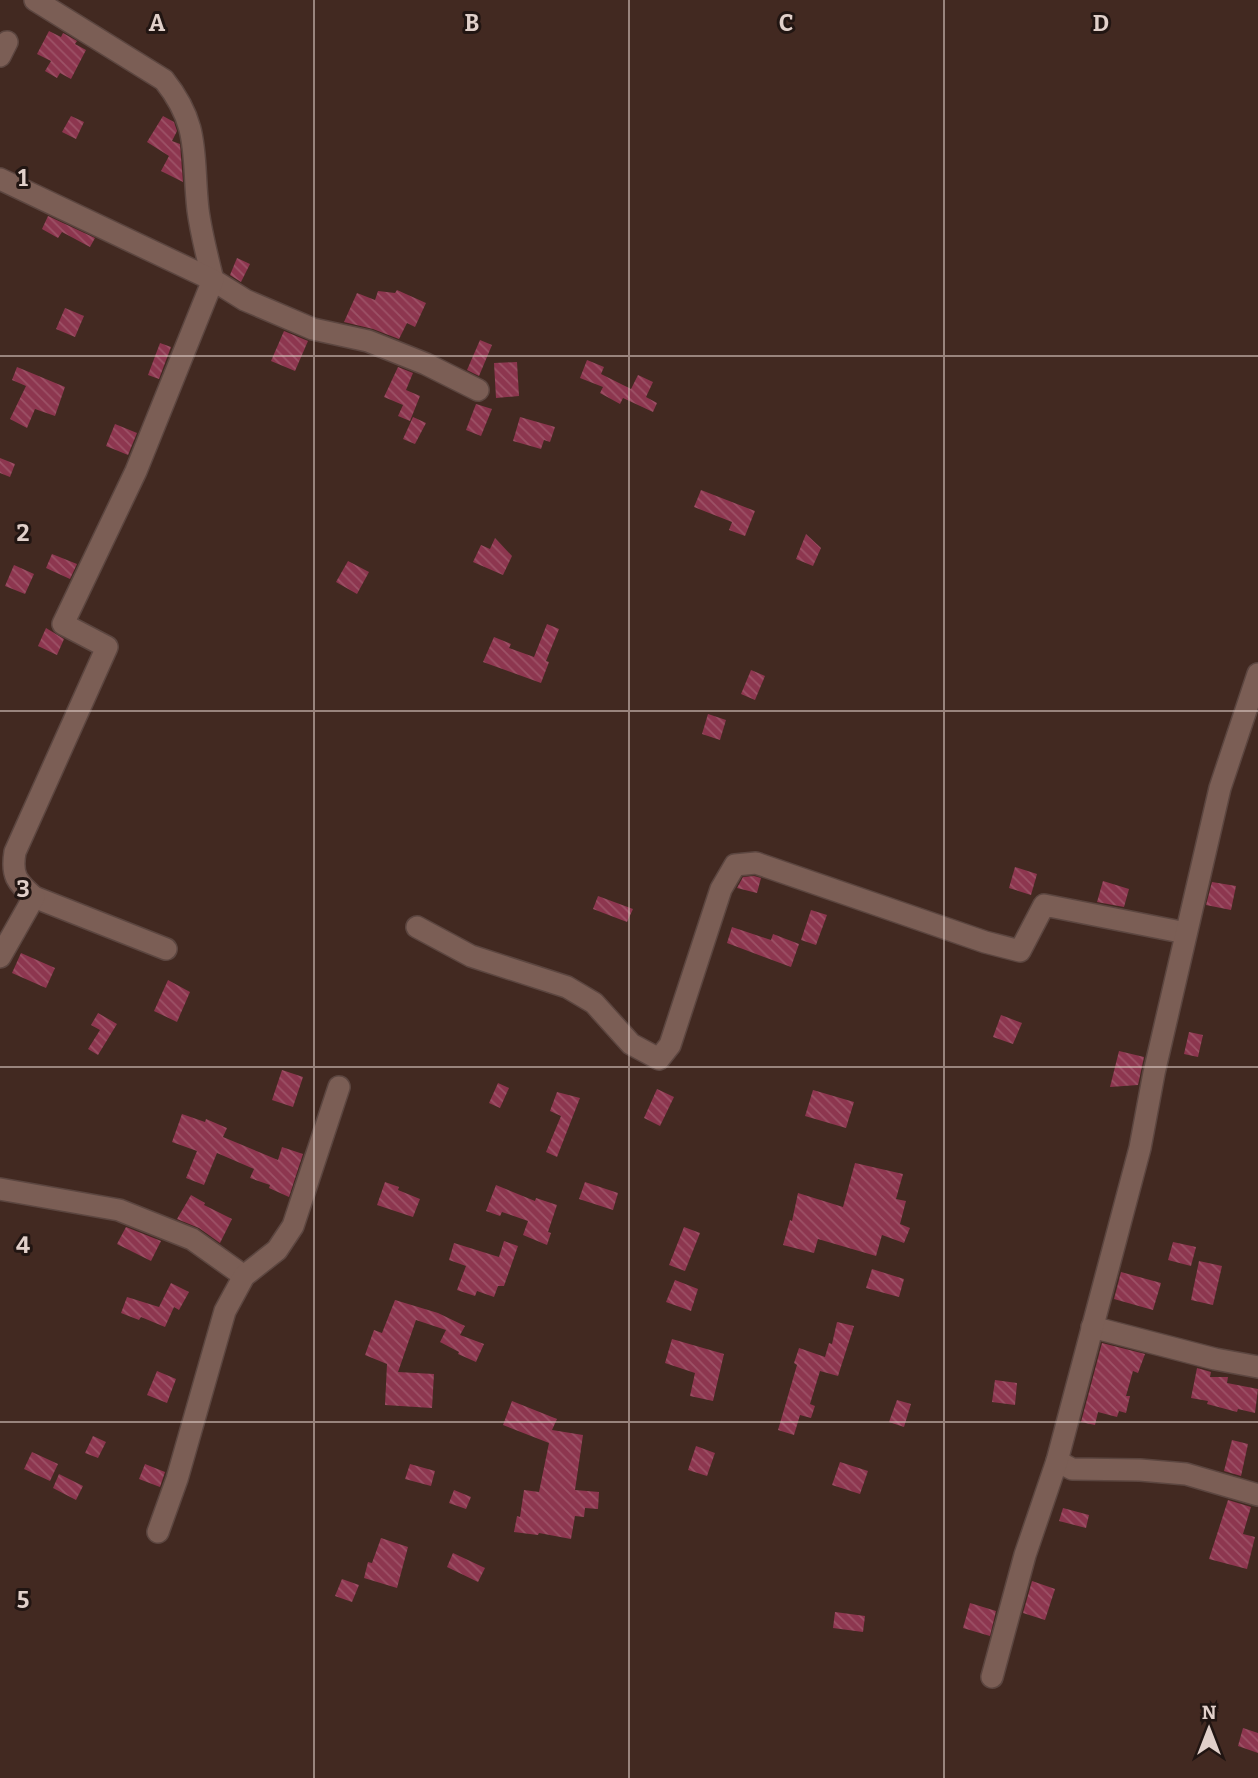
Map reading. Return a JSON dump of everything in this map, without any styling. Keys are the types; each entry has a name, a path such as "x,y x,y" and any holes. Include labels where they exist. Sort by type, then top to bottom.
{"street":[{"path":"34,0 164,80 178,98 194,140 198,209 213,279 136,471 63,624 107,647 15,852 12,868 19,884 34,897 166,949"},
{"path":"0,179 213,279 246,300 313,330 368,341 426,364 478,390"},
{"path":"992,1676 1025,1555 1057,1461 1140,1148 1154,1073 1220,788 1258,674"},
{"path":"418,928 471,956 566,987 594,1003 631,1044 659,1059 670,1045 721,889 735,865 756,863 985,943 1020,951 1044,905 1186,933"},
{"path":"0,957 34,897"},
{"path":"158,1532 177,1479 225,1311 244,1276 277,1250 293,1226 339,1087"},
{"path":"0,1189 119,1210 192,1239 244,1276"},
{"path":"1092,1327 1215,1360 1258,1367"},
{"path":"1057,1461 1072,1469 1186,1474 1258,1495"}],"building":[{"path":"49,31 61,37 63,33 86,50 71,79 60,73 57,78 45,71 51,61 37,54"},
{"path":"71,116 84,122 76,139 62,132"},
{"path":"163,116 174,122 177,131 172,141 180,144 183,182 161,171 169,156 147,142"},
{"path":"48,216 95,238 90,247 62,232 58,238 42,229"},
{"path":"237,258 250,264 241,282 230,275"},
{"path":"397,290 426,303 415,327 407,323 399,339 344,322 357,293 375,300 378,291 395,293"},
{"path":"65,308 84,316 75,337 56,329"},
{"path":"284,331 308,341 295,371 271,361"},
{"path":"480,340 492,345 479,376 467,370"},
{"path":"160,343 171,347 159,379 148,375"},
{"path":"587,360 604,367 601,374 631,389 638,375 653,382 646,397 657,403 653,412 623,398 620,404 600,393 603,387 580,378"},
{"path":"517,362 519,396 496,398 494,363"},
{"path":"17,367 65,387 55,416 35,409 27,428 10,419 26,386 12,380"},
{"path":"398,367 413,373 406,390 420,396 410,421 398,416 403,405 384,397"},
{"path":"476,404 492,409 481,436 466,430"},
{"path":"413,417 426,423 415,444 403,439"},
{"path":"520,417 555,427 550,442 544,440 541,449 513,441"},
{"path":"115,424 137,433 128,455 106,446"},
{"path":"0,458 15,464 10,477 0,473"},
{"path":"701,490 755,511 745,536 729,530 732,522 694,507"},
{"path":"806,534 821,548 813,566 796,559"},
{"path":"495,538 512,556 503,575 473,562 481,545 490,549"},
{"path":"52,554 77,564 70,579 46,568"},
{"path":"348,561 369,572 357,594 336,582"},
{"path":"14,565 34,574 25,594 5,586"},
{"path":"547,624 559,629 546,661 549,662 541,683 483,662 494,637 511,644 509,648 534,657"},
{"path":"46,628 64,639 57,655 38,646"},
{"path":"751,670 765,676 755,700 741,694"},
{"path":"708,714 726,720 720,740 702,734"},
{"path":"1015,867 1037,874 1031,895 1009,888"},
{"path":"743,877 761,878 757,893 737,888"},
{"path":"1103,881 1129,889 1124,907 1097,902"},
{"path":"1212,882 1236,886 1231,910 1206,905"},
{"path":"598,896 633,909 627,922 593,909"},
{"path":"811,910 827,915 816,945 801,940"},
{"path":"732,927 771,940 773,934 799,944 791,967 727,943"},
{"path":"21,953 55,968 46,988 12,973"},
{"path":"168,980 190,992 177,1022 154,1011"},
{"path":"98,1013 117,1024 98,1055 88,1049 100,1030 91,1025"},
{"path":"1001,1015 1022,1023 1013,1044 993,1037"},
{"path":"1189,1032 1203,1035 1198,1057 1184,1054"},
{"path":"1119,1051 1144,1057 1138,1085 1110,1087"},
{"path":"282,1070 303,1077 293,1107 272,1100"},
{"path":"498,1083 509,1088 500,1108 489,1103"},
{"path":"657,1089 674,1097 660,1126 644,1118"},
{"path":"813,1090 854,1102 846,1128 805,1116"},
{"path":"557,1092 580,1098 557,1157 546,1152 561,1116 550,1111"},
{"path":"182,1114 205,1122 206,1119 227,1128 223,1137 278,1160 282,1147 303,1154 289,1197 269,1188 270,1185 250,1178 254,1169 217,1153 204,1185 186,1178 197,1151 172,1142"},
{"path":"855,1163 903,1174 896,1199 906,1201 900,1224 910,1228 904,1243 882,1235 876,1256 818,1239 814,1253 783,1245 798,1193 843,1207"},
{"path":"385,1182 420,1199 413,1217 377,1205"},
{"path":"585,1182 618,1193 613,1210 579,1199"},
{"path":"496,1185 535,1201 536,1198 557,1205 548,1232 551,1233 547,1245 523,1235 528,1221 502,1212 500,1216 486,1211"},
{"path":"191,1195 232,1219 220,1243 199,1228 177,1219"},
{"path":"126,1227 161,1241 151,1261 117,1244"},
{"path":"684,1227 700,1233 685,1271 669,1265"},
{"path":"504,1241 518,1246 504,1286 498,1286 494,1297 477,1291 475,1296 457,1290 466,1266 449,1260 454,1243 499,1257"},
{"path":"1173,1242 1196,1247 1191,1266 1168,1260"},
{"path":"1199,1261 1222,1266 1213,1305 1191,1300"},
{"path":"872,1269 904,1279 899,1297 866,1288"},
{"path":"1121,1272 1161,1283 1153,1310 1114,1299"},
{"path":"675,1280 698,1289 691,1311 666,1302"},
{"path":"171,1283 189,1292 179,1310 174,1307 165,1327 141,1317 139,1320 121,1313 127,1297 159,1307"},
{"path":"395,1300 438,1313 465,1326 460,1335 484,1344 476,1362 440,1342 446,1330 416,1320 398,1372 434,1374 432,1408 385,1405 387,1364 365,1355 374,1330 382,1333"},
{"path":"837,1322 854,1326 838,1376 820,1371 810,1404 815,1406 811,1418 800,1415 794,1435 778,1430 797,1365 794,1363 799,1348 825,1357 829,1343 832,1344"},
{"path":"672,1339 724,1354 713,1401 690,1396 695,1373 665,1363"},
{"path":"1102,1343 1145,1354 1138,1373 1133,1371 1126,1396 1130,1396 1126,1413 1119,1411 1117,1417 1098,1412 1095,1425 1081,1422"},
{"path":"1197,1368 1211,1372 1210,1377 1228,1377 1227,1383 1258,1389 1255,1413 1238,1409 1237,1412 1191,1398"},
{"path":"157,1371 176,1379 167,1403 147,1395"},
{"path":"995,1380 1017,1383 1015,1405 992,1402"},
{"path":"897,1400 911,1404 904,1427 889,1422"},
{"path":"512,1401 557,1419 552,1430 583,1435 575,1490 599,1492 598,1509 585,1508 584,1517 575,1516 571,1539 514,1532 517,1516 520,1517 524,1490 539,1492 549,1443 503,1425"},
{"path":"93,1436 106,1442 98,1458 85,1453"},
{"path":"1232,1440 1248,1444 1241,1476 1224,1471"},
{"path":"696,1446 715,1453 707,1476 688,1470"},
{"path":"32,1452 58,1464 50,1481 24,1469"},
{"path":"840,1462 868,1471 860,1494 832,1485"},
{"path":"145,1464 165,1472 160,1487 139,1479"},
{"path":"410,1464 435,1471 431,1486 405,1479"},
{"path":"59,1474 83,1486 76,1500 53,1488"},
{"path":"454,1490 471,1497 466,1509 449,1503"},
{"path":"1228,1500 1251,1507 1243,1534 1255,1537 1247,1569 1209,1559"},
{"path":"1063,1508 1089,1515 1086,1528 1059,1521"},
{"path":"381,1538 408,1547 397,1588 364,1578 368,1562 372,1563"},
{"path":"453,1553 485,1568 478,1582 447,1567"},
{"path":"342,1579 359,1585 352,1602 335,1596"},
{"path":"1032,1581 1055,1589 1045,1620 1023,1613"},
{"path":"970,1603 996,1611 990,1636 963,1628"},
{"path":"835,1612 865,1616 863,1632 833,1628"},
{"path":"1243,1728 1258,1733 1258,1753 1238,1746"}]}
